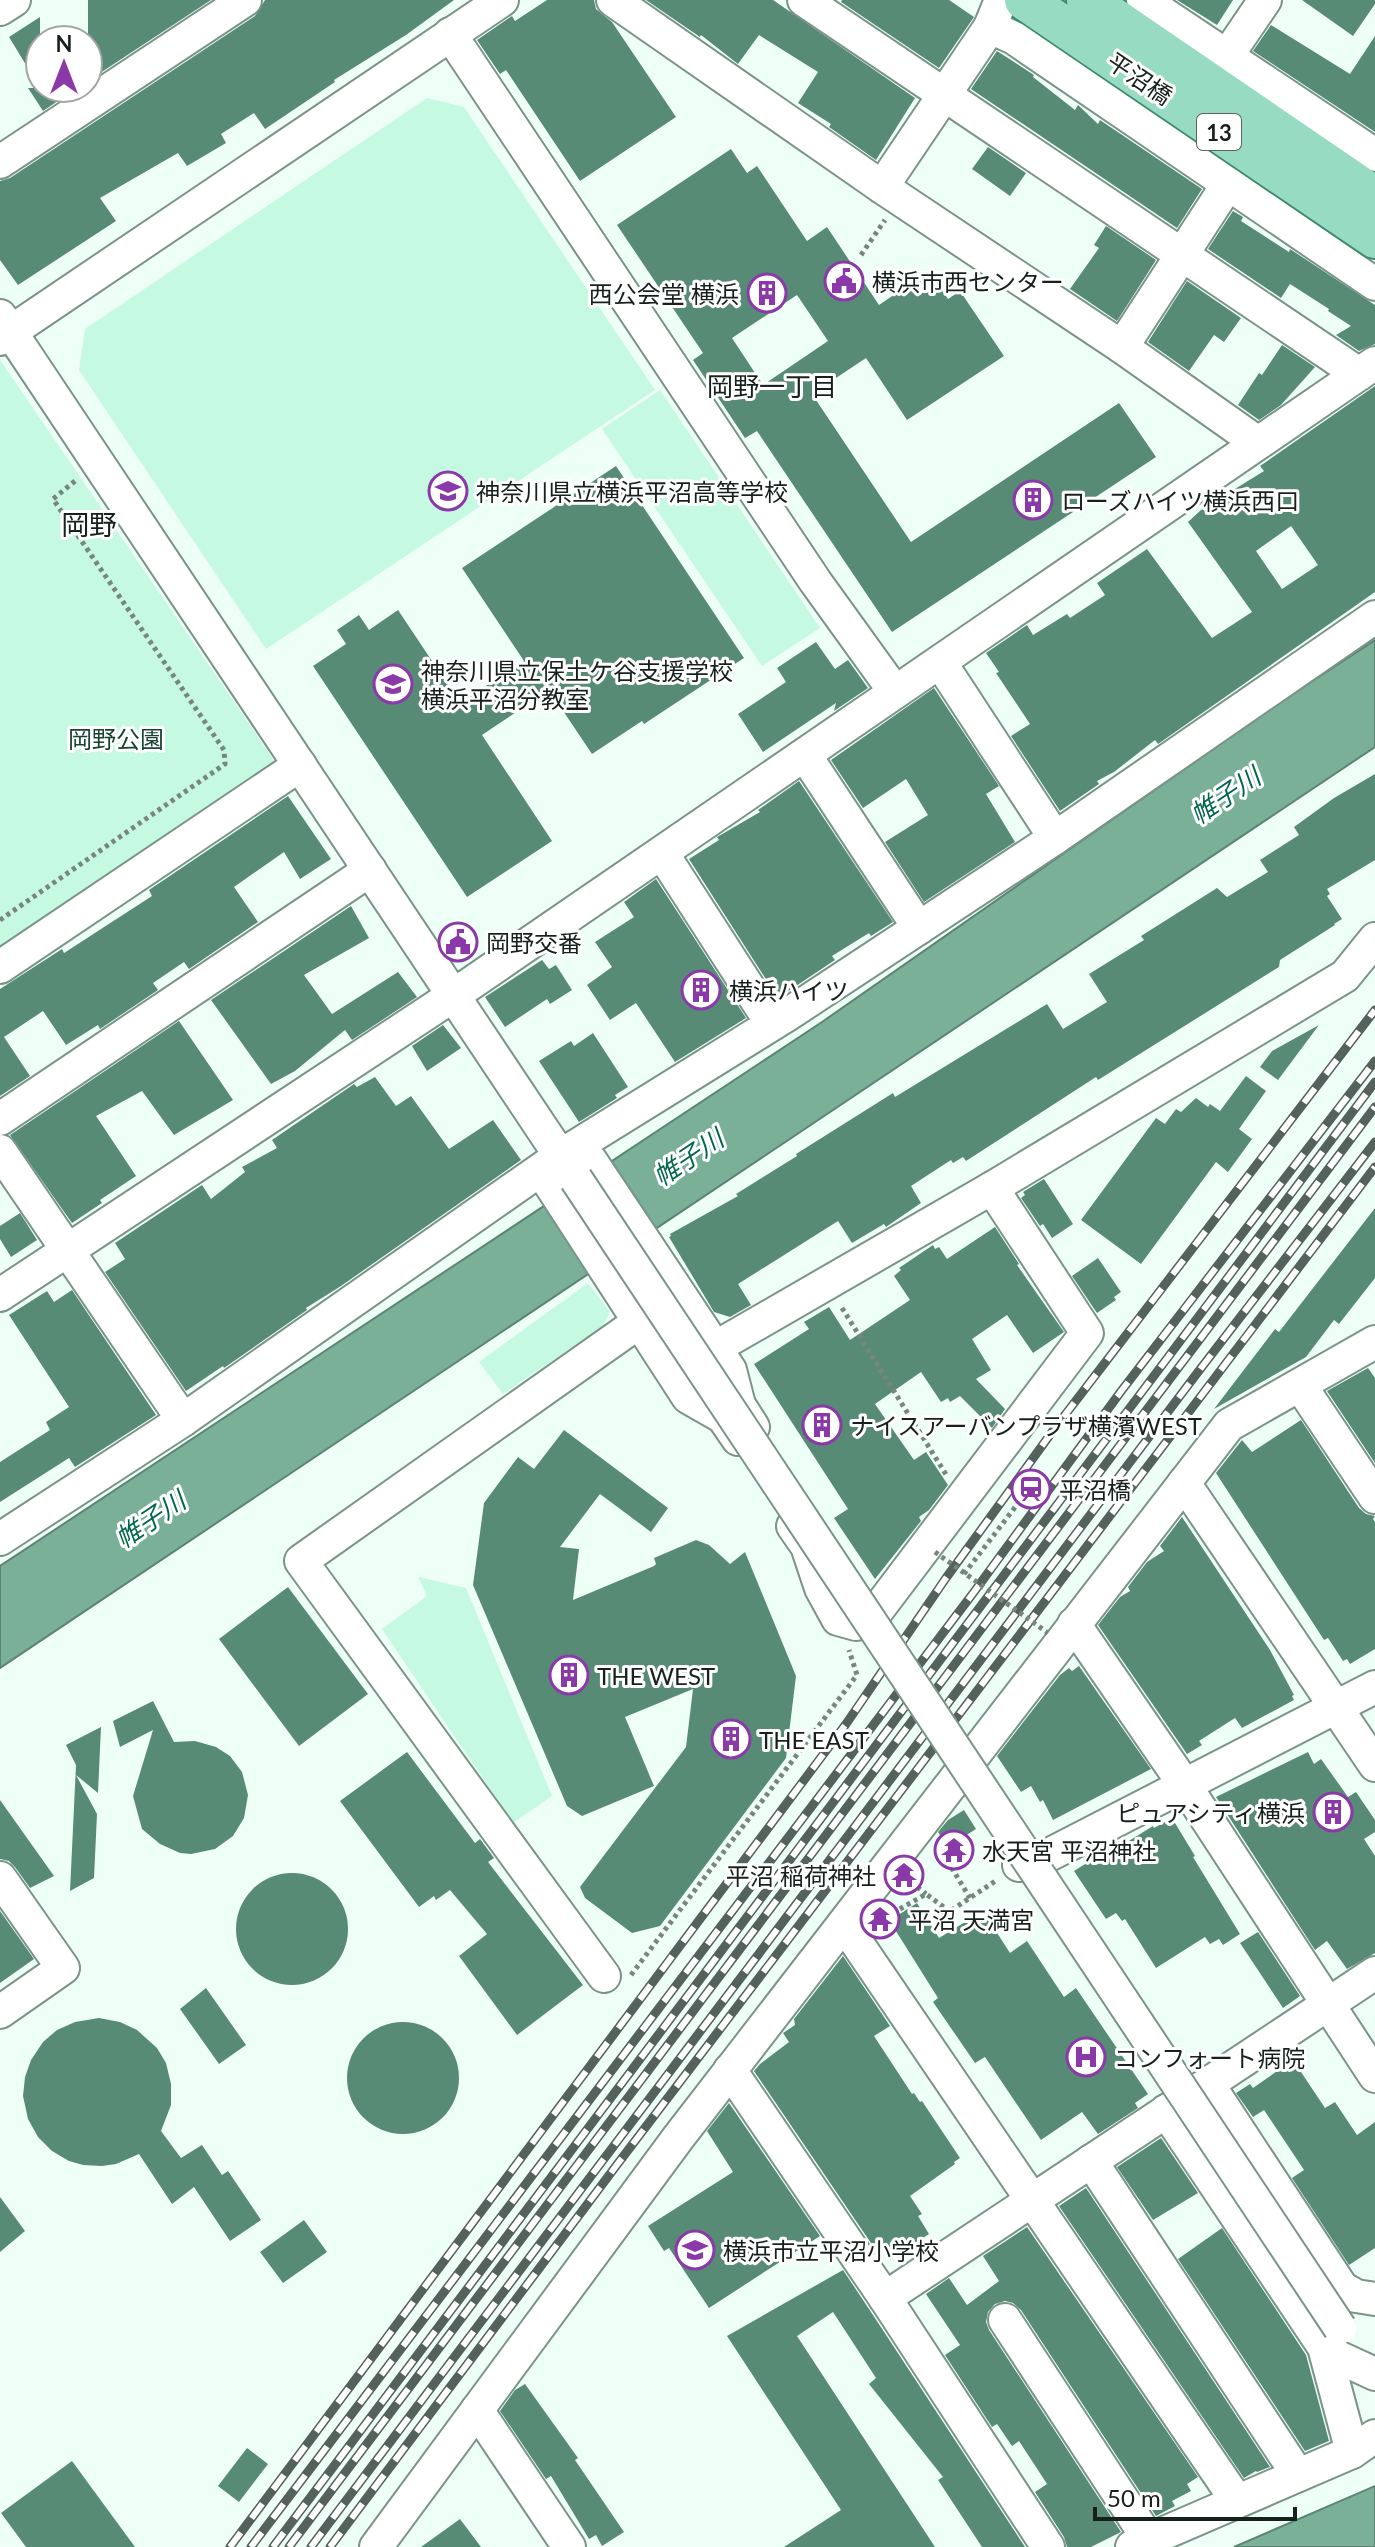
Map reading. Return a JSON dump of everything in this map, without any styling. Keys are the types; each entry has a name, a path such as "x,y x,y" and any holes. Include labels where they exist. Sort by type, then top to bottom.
{"main road":[{"name":"13","path":"1025,0 1076,13"},
{"name":"平沼橋","path":"1076,13 1375,197"},
{"name":"平沼橋","path":"1076,13 1375,238"}],"street":[{"path":"0,9 14,0"},
{"path":"0,162 245,0"},
{"path":"502,0 3,329 454,995 1332,2337 1360,2354 1375,2371"},
{"path":"613,0 887,198 1122,347 1258,443"},
{"path":"0,1295 454,995 1367,368 1182,255 804,0"},
{"path":"1143,0 1375,155"},
{"path":"1227,56 1265,0"},
{"path":"887,198 944,95 995,14 1014,38 1375,284"},
{"path":"450,34 815,581 895,692"},
{"path":"1122,347 1228,184"},
{"path":"0,1539 569,1169 772,1024 1055,838 1375,617"},
{"path":"940,662 1055,838"},
{"path":"805,755 919,928"},
{"path":"0,967 300,765"},
{"path":"662,853 772,1024"},
{"path":"0,1119 370,870"},
{"path":"673,1372 992,1188 1345,976 1375,939"},
{"path":"0,1151 183,1420"},
{"path":"569,1169 648,1248 732,1374 739,1405 876,1612"},
{"path":"569,1169 607,1274 688,1397 723,1417 807,1546 821,1588 838,1619 856,1624 876,1612 1087,1333 992,1188"},
{"path":"617,1976 301,1561 639,1322"},
{"path":"376,2547 730,2070 965,1766 1061,1629 1229,1425 1375,1342"},
{"path":"1300,1385 1375,1497"},
{"path":"1184,1483 1375,1765"},
{"path":"1061,1629 1186,1787 1375,2076"},
{"path":"1029,1863 1186,1787 1375,1687"},
{"path":"965,1766 1187,2098 1332,2337 1363,2444 1141,2543 1005,2320"},
{"path":"0,1878 63,1968 0,2012"},
{"path":"844,1924 1237,2501"},
{"path":"885,2298 1375,1973"},
{"path":"730,2070 885,2298 1048,2547"},
{"path":"1187,2098 1342,2288 1356,2296 1375,2299"},
{"path":"1091,2161 1298,2475"},
{"path":"477,2410 569,2547"}],"path":[{"path":"861,255 887,198"},
{"path":"0,920 225,764 224,750 53,499 75,482 67,470"},
{"path":"827,1283 950,1481 969,1490"},
{"path":"964,1574 1016,1506"},
{"path":"935,1552 964,1574 1061,1629"},
{"path":"617,1976 857,1675 838,1619"},
{"path":"923,1821 970,1898"},
{"path":"938,1919 1029,1863"},
{"path":"911,1881 949,1911"},
{"path":"903,1903 907,1892"},
{"path":"886,1918 903,1903 926,1894"}],"green space":[{"path":"427,98 464,107 655,390 266,649 79,370 85,329"},
{"name":"岡野公園","path":"0,360 280,769 0,958"},
{"path":"660,390 820,628 762,666 602,429"},
{"path":"588,1283 610,1312 603,1326 503,1394 479,1362"},
{"path":"418,1577 466,1588 552,1796 513,1823 382,1629 427,1596"}],"water":[{"name":"帷子川","path":"1375,640 1375,747 0,1668 0,1566 822,1022 1279,703"},
{"path":"1375,2486 1375,2547 1234,2547"}],"building":[{"path":"88,0 211,0 104,70 104,24 88,24"},
{"path":"265,0 454,0 265,129 254,113 221,134 226,143 187,166 178,153 100,198 116,221 18,285 0,260 0,181 10,178 255,16"},
{"path":"547,0 594,0 596,9 612,22 676,117 580,181 506,70 500,74 477,40 512,16 515,21"},
{"path":"646,0 773,0 915,98 876,160 829,127 831,124 798,103 818,72 759,35 738,64 701,35"},
{"path":"842,0 949,0 974,17 939,68"},
{"path":"1177,0 1233,0 1217,25"},
{"path":"1302,0 1375,0 1375,4 1353,36"},
{"path":"1271,25 1350,74 1375,36 1375,132 1253,51"},
{"path":"24,27 24,62 9,37"},
{"path":"997,51 1034,75 1075,110 1078,105 1098,124 1100,120 1202,189 1177,228 971,89"},
{"path":"38,104 53,104 43,111"},
{"path":"988,147 1026,173 1010,196 972,169"},
{"path":"731,149 747,173 757,166 807,241 827,227 879,305 929,271 948,299 960,291 1004,356 907,420 866,358 812,394 911,542 1119,403 1156,457 892,632 757,431 745,438 693,360 703,353 617,225","holes":["797,295 828,341 763,385 732,338"]},
{"path":"1233,211 1243,217 1241,221 1375,305 1375,344 1359,351 1336,335 1351,326 1329,309 1290,284 1281,298 1208,249"},
{"path":"1106,226 1156,260 1117,321 1070,289 1099,248 1094,245"},
{"path":"1187,281 1241,318 1224,342 1214,335 1189,371 1148,342"},
{"path":"1282,345 1315,367 1281,405 1259,420 1238,405"},
{"path":"1375,386 1375,592 1158,744 1155,740 1060,811 1011,736 1030,724 986,653 1027,625 1033,635 1067,614 1070,618 1105,595 1097,583 1147,549 1212,638 1252,612 1188,522 1201,510 1264,471 1260,466","holes":["1291,526 1318,565 1282,589 1256,551"]},
{"path":"616,466 744,658 644,724 642,721 592,754 549,690 482,735 552,841 467,897 313,666 346,644 337,630 359,615 369,630 398,610 460,703 524,661 462,568"},
{"path":"816,642 835,669 848,660 868,688 834,711 836,703 763,752 738,714 786,682 777,668"},
{"path":"934,688 999,786 986,794 1015,842 924,902 885,842 928,815 906,779 863,808 831,760"},
{"path":"1375,774 1375,860 1327,889 1330,894 1327,896 1342,919 1335,925 1280,960 1279,967 1098,1080 1096,1077 966,1161 963,1157 953,1163 951,1160 911,1186 921,1203 886,1227 884,1224 852,1243 838,1221 738,1284 751,1305 730,1317 714,1312 670,1234 738,1196 736,1194 796,1154 893,1093 895,1097 1047,1004 1063,1029 1107,1002 1089,974 1144,940 1141,936 1217,888 1227,897 1268,872 1260,860 1299,835 1294,827"},
{"path":"799,781 893,922 832,956 835,960 778,998 689,859 719,840 717,837 760,812 758,810"},
{"path":"288,796 331,859 300,879 284,852 234,887 258,922 189,969 184,962 153,983 158,990 100,1029 98,1025 66,1045 43,1011 4,1037 30,1076 0,1096 0,989 62,949 64,953 152,896 149,890"},
{"name":"横浜ハイツ","path":"656,879 746,1018 675,1062 636,1003 610,1020 587,985 612,967 595,942 634,917 624,902"},
{"path":"351,906 369,938 304,975 332,1014 398,972 417,997 352,1040 345,1030 295,1071 271,1084 211,1000"},
{"path":"542,960 549,969 556,965 572,990 550,1004 547,999 505,1027 485,997"},
{"path":"179,1021 233,1100 174,1135 142,1091 96,1116 136,1176 72,1223 10,1135"},
{"path":"443,1025 461,1048 427,1071 412,1046"},
{"path":"1319,1025 1278,1080 1260,1067 1272,1051"},
{"path":"593,1033 628,1087 615,1095 617,1098 579,1122 539,1061 571,1041 574,1046"},
{"path":"1246,1076 1266,1091 1239,1129 1252,1139 1228,1172 1216,1162 1141,1264 1081,1220 1156,1118 1165,1124 1176,1109 1181,1112 1196,1098 1220,1111"},
{"path":"375,1077 396,1106 411,1096 449,1149 493,1120 521,1160 224,1368 186,1391 105,1272 125,1259 115,1243 202,1185 211,1199 245,1172 242,1167 277,1148 272,1140 354,1084 357,1087"},
{"path":"1044,1179 1073,1224 1052,1238 1021,1198 1025,1195 1023,1192"},
{"path":"1375,1208 1375,1278 1339,1324 1334,1320 1306,1357 1214,1409 1275,1329 1279,1332"},
{"path":"20,1213 37,1240 11,1257 0,1239 0,1226"},
{"path":"995,1227 1017,1265 1064,1332 1033,1353 1007,1315 972,1339 991,1370 976,1379 1005,1409 992,1428 960,1396 950,1402 948,1398 941,1402 921,1372 875,1404 914,1460 926,1452 948,1485 929,1510 919,1517 921,1521 875,1579 834,1518 848,1509 754,1364 809,1329 804,1322 829,1307 850,1340 910,1300 894,1276 901,1270 899,1268 933,1245 935,1249 939,1247 947,1259"},
{"path":"1098,1258 1121,1292 1114,1297 1116,1300 1097,1313 1072,1276"},
{"path":"72,1290 156,1415 75,1467 69,1458 0,1502 0,1462 50,1430 46,1422 69,1407 9,1315 47,1291 54,1302"},
{"path":"1368,1368 1375,1378 1375,1463 1327,1391"},
{"path":"1301,1420 1359,1508 1375,1516 1375,1649 1350,1664 1347,1659 1343,1661 1328,1638 1324,1640 1216,1473 1242,1440 1252,1452"},
{"path":"564,1430 668,1508 651,1532 600,1494 560,1547 579,1549 573,1600 654,1566 654,1558 696,1540 709,1545 730,1564 745,1552 796,1676 786,1758 660,1926 632,1933 585,1898 580,1887 686,1747 693,1689 625,1717 654,1786 582,1816 567,1806 473,1585 484,1503 518,1457 534,1469"},
{"path":"1182,1517 1270,1650 1294,1695 1294,1700 1242,1728 1235,1718 1199,1741 1202,1745 1187,1754 1098,1625 1120,1597 1130,1591 1128,1587 1147,1562 1164,1551 1160,1546"},
{"path":"288,1587 368,1694 299,1746 219,1639"},
{"path":"1079,1666 1151,1769 1053,1820 1043,1800 1040,1802 1031,1786 1021,1792 997,1756 1060,1675 1069,1668 1072,1671"},
{"path":"153,1701 174,1742 195,1741 216,1747 230,1756 242,1772 248,1795 244,1818 233,1836 215,1849 180,1853 160,1844 142,1829 133,1796 153,1730 120,1747 113,1721"},
{"path":"101,1727 98,1793 76,1775 97,1814 94,1878 70,1891 76,1765 66,1745"},
{"path":"407,1752 475,1843 480,1839 494,1858 488,1862 583,1985 517,2035 459,1956 487,1934 450,1890 436,1900 434,1896 419,1907 340,1801"},
{"path":"1308,1752 1314,1764 1321,1759 1348,1797 1356,1792 1375,1820 1375,1832 1364,1839 1375,1856 1375,1953 1347,1969 1327,1941 1315,1950 1216,1797"},
{"path":"0,1800 54,1876 30,1888 9,1861 0,1859"},
{"path":"964,1810 976,1829 948,1847 938,1832 948,1820"},
{"path":"1172,1818 1240,1934 1223,1945 1219,1939 1210,1944 1205,1937 1156,1968 1125,1919 1122,1921 1116,1913 1106,1919 1074,1871 1109,1849 1111,1852"},
{"path":"292,1873 314,1877 332,1889 344,1907 348,1929 344,1951 332,1969 314,1981 292,1985 270,1981 252,1969 240,1951 236,1929 240,1907 252,1889 270,1877"},
{"path":"917,1903 939,1938 983,1911 1010,1953 1027,1941 1064,1997 1076,1988 1148,2094 1135,2103 1138,2108 1098,2134 1082,2112 1041,2140 985,2057 975,2063 933,2002 938,1998 894,1928 892,1919"},
{"path":"0,1911 34,1959 0,1983"},
{"path":"1258,1932 1300,1996 1283,2008 1240,1943"},
{"path":"843,1956 890,2026 874,2036 960,2158 910,2196 922,2214 918,2216 929,2234 890,2260 878,2243 873,2246 754,2071 789,2042 783,2033 795,2025 794,2019"},
{"path":"206,1988 246,2045 219,2064 180,2009"},
{"path":"99,2018 120,2022 137,2030 157,2048 166,2063 171,2084 171,2105 161,2131 181,2158 202,2145 222,2175 228,2171 261,2220 230,2241 194,2187 172,2204 139,2154 116,2164 83,2165 52,2151 38,2137 28,2119 23,2096 31,2060 43,2042 57,2030 75,2022"},
{"path":"403,2022 425,2026 443,2038 455,2056 459,2078 455,2100 443,2118 425,2130 403,2134 381,2130 363,2118 351,2100 347,2078 351,2056 363,2038 381,2026"},
{"path":"1293,2060 1325,2108 1335,2102 1357,2135 1375,2122 1375,2248 1349,2265 1292,2178 1304,2170 1264,2110 1253,2117 1236,2093 1250,2084 1253,2088"},
{"path":"729,2103 820,2236 709,2308 669,2248 664,2251 648,2226 733,2172 707,2131"},
{"path":"1161,2138 1198,2193 1153,2220 1117,2167"},
{"path":"1086,2188 1270,2467 1244,2478 1059,2206"},
{"path":"0,2197 25,2231 0,2252"},
{"path":"304,2220 327,2252 283,2283 260,2252"},
{"path":"1027,2227 1198,2477 1187,2484 1191,2491 1172,2501 1175,2506 1156,2516 1021,2310 1005,2301 995,2304 988,2312 986,2322 989,2330 1121,2532 1091,2547 1067,2547 1064,2537 1035,2492 1047,2484 1019,2441 1012,2446 997,2424 992,2427 945,2355 960,2345 926,2294 949,2278 967,2305 999,2281 983,2256"},
{"path":"1222,2228 1306,2355 1329,2441 1305,2451 1178,2259"},
{"path":"843,2270 1025,2547 982,2547 938,2480 943,2477 869,2384 876,2378 833,2312 797,2336 935,2547 784,2547 841,2510 727,2336"},
{"path":"525,2384 578,2458 575,2460 624,2532 602,2546 596,2535 589,2539 551,2476 546,2479 500,2411 515,2390"},
{"path":"247,2448 268,2464 239,2502 218,2486"},
{"path":"72,2461 135,2547 26,2547 1,2513"},
{"path":"460,2519 481,2547 421,2547"}],"railway":[{"path":"230,2547 846,1724 946,1578 1055,1428 1375,1010"},
{"path":"251,2547 974,1592 1122,1390 1375,1061"},
{"path":"273,2547 1375,1082"},
{"path":"289,2547 1375,1107"},
{"path":"311,2547 1375,1142"},
{"path":"330,2547 1375,1167"}],"place":[{"name":"横浜市西センター","path":"844,281"},
{"name":"西公会堂 横浜","path":"767,293"},
{"name":"神奈川県立横浜平沼高等学校","path":"448,491"},
{"name":"ローズハイツ横浜西口","path":"1033,500"},
{"name":"神奈川県立保土ケ谷支援学校 横浜平沼分教室","path":"393,684"},
{"name":"岡野交番","path":"458,942"},
{"name":"横浜ハイツ","path":"701,990"},
{"name":"ナイスアーバンプラザ横濱WEST","path":"822,1425"},
{"name":"平沼橋","path":"1031,1489"},
{"name":"THE WEST","path":"569,1675"},
{"name":"THE EAST","path":"731,1739"},
{"name":"ピュアシティ横浜","path":"1333,1812"},
{"name":"水天宮 平沼神社","path":"954,1850"},
{"name":"平沼 稲荷神社","path":"904,1875"},
{"name":"平沼 天満宮","path":"880,1919"},
{"name":"コンフォート病院","path":"1086,2057"},
{"name":"横浜市立平沼小学校","path":"695,2250"}],"district":[{"name":"岡野一丁目","path":"772,386"},
{"name":"岡野","path":"89,524"}]}
